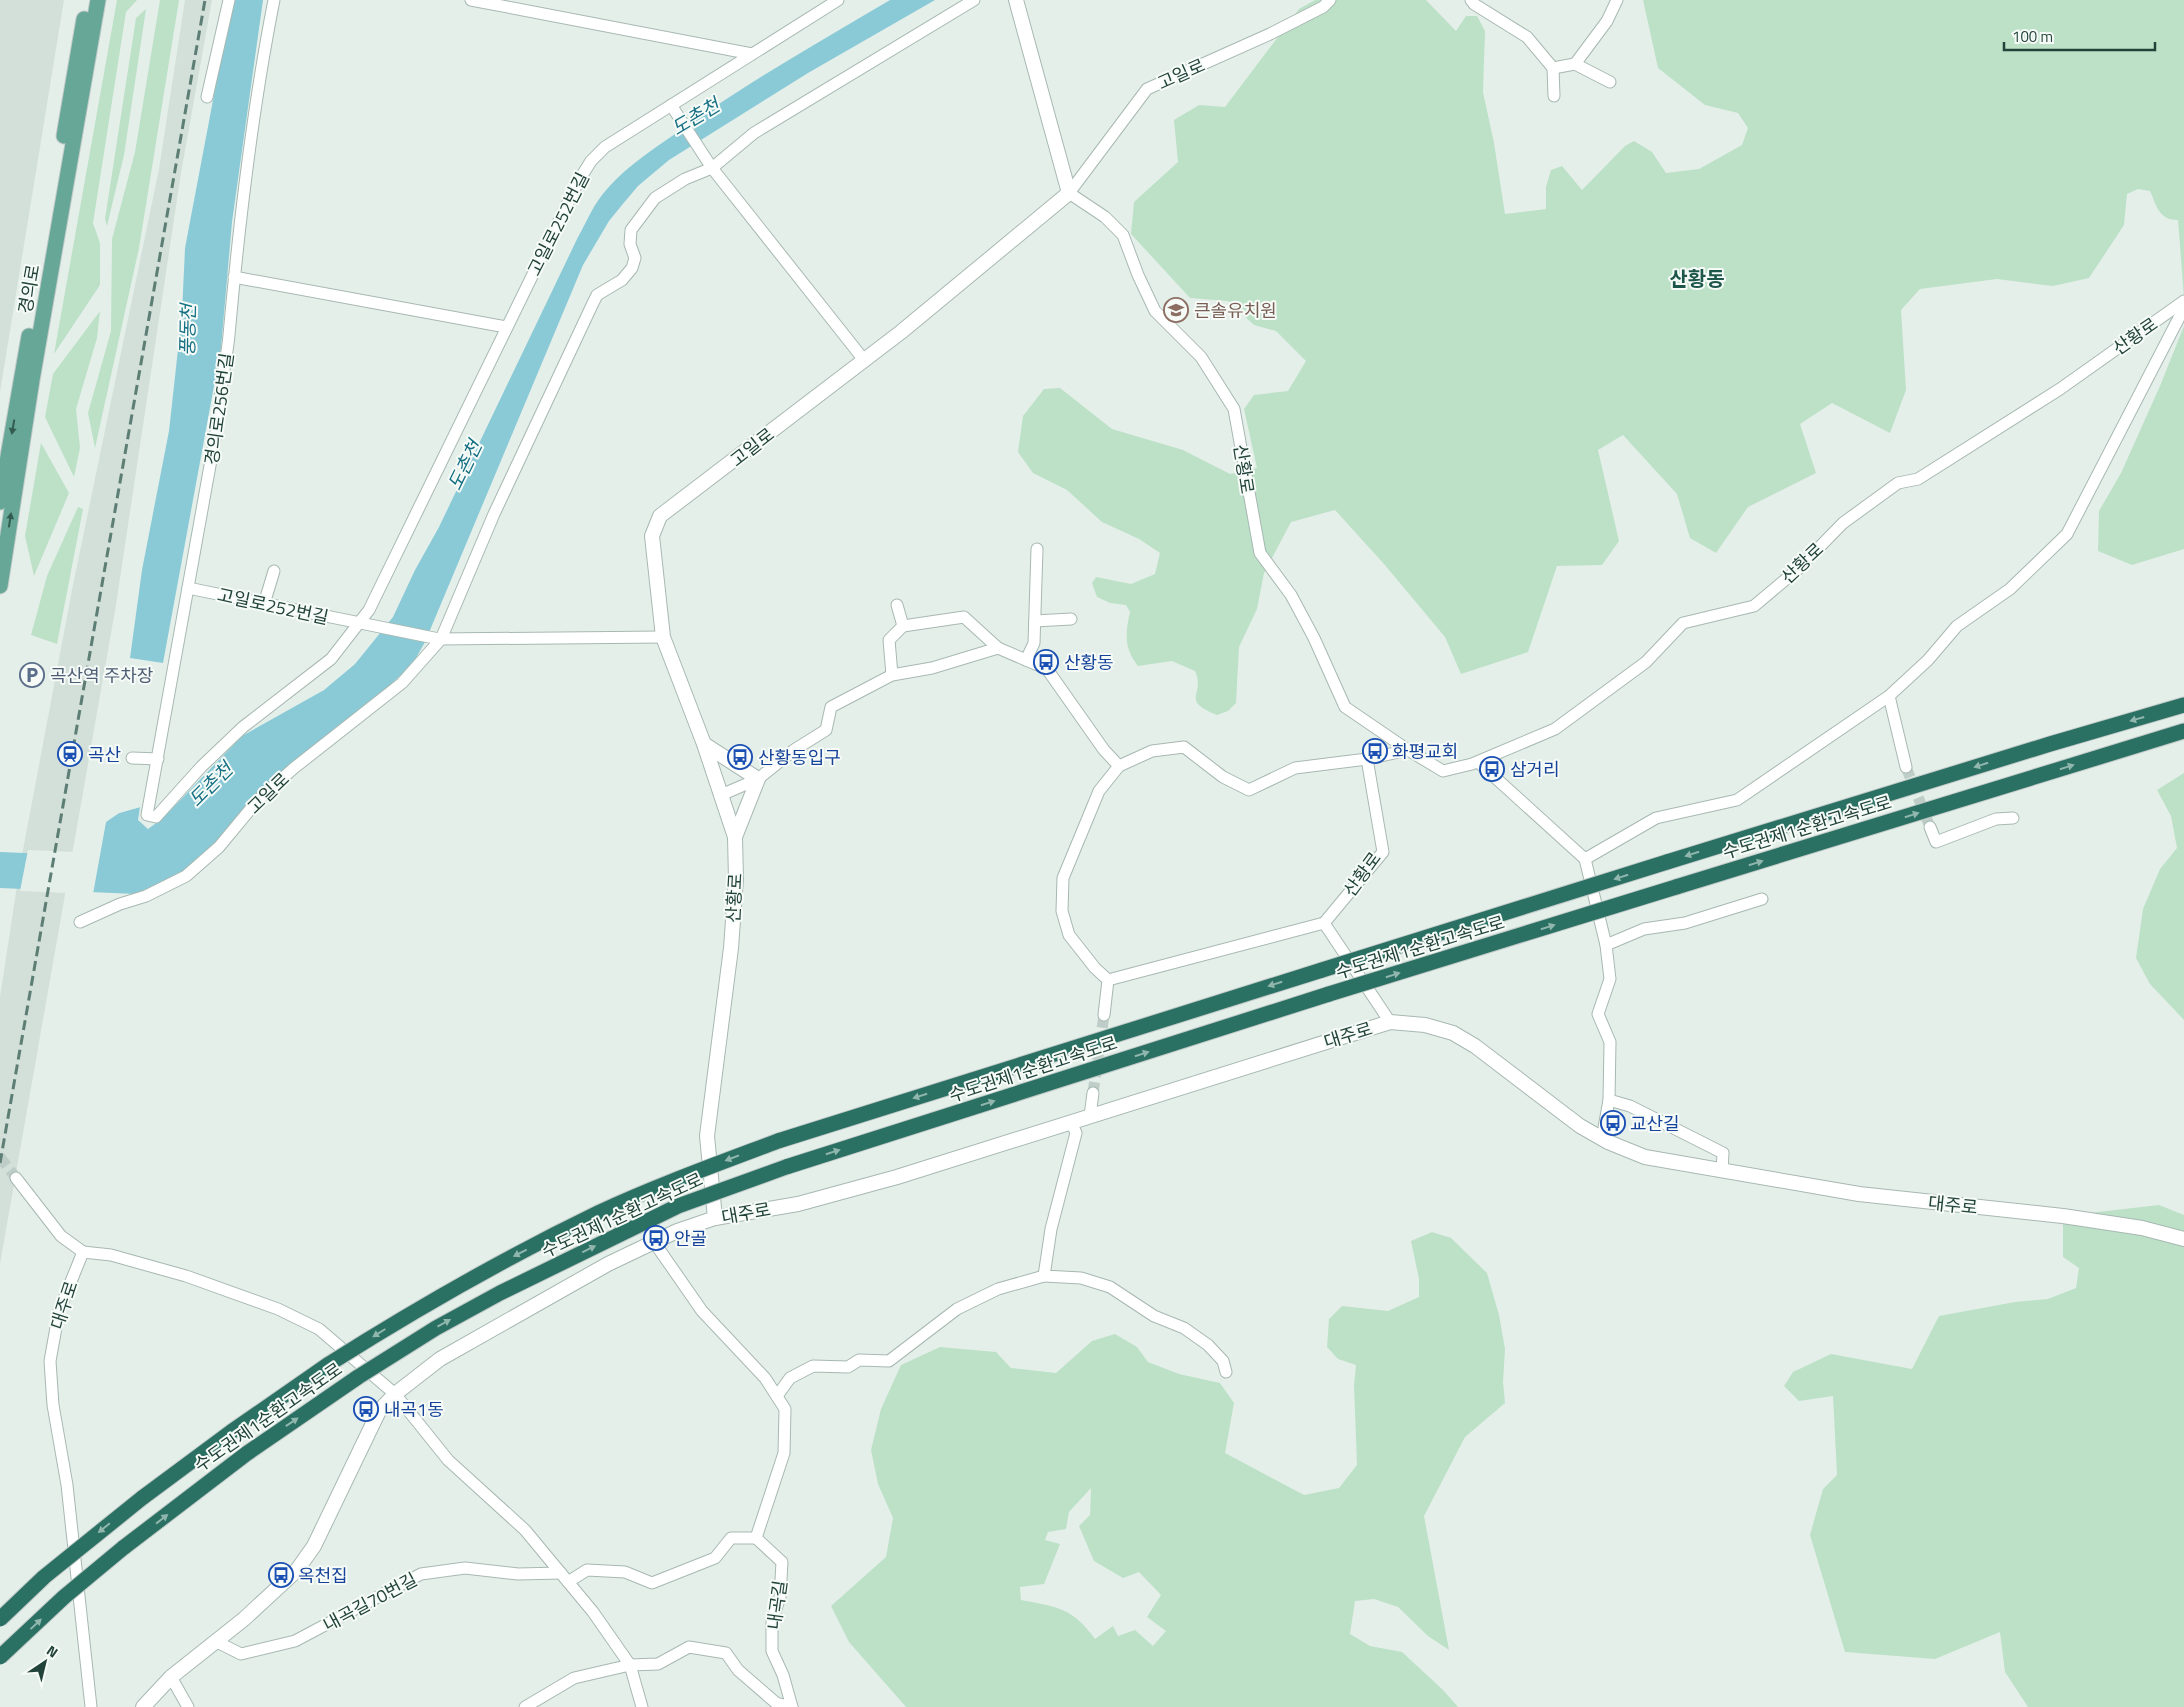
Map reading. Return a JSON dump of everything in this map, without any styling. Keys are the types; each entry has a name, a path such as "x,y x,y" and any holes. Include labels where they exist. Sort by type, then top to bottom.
{"highway":[{"name":"수도권제1순환고속도로","path":"0,1619 44,1577 142,1498 230,1432 329,1364 408,1314 488,1269 598,1213 674,1180 778,1141 1667,862 2050,744 2184,705"},
{"name":"수도권제1순환고속도로","path":"0,1657 64,1597 123,1548 246,1454 358,1377 436,1328 542,1272 678,1206 786,1167 1329,994 2184,731"}],"main road":[{"name":"경의로","path":"0,502 88,0"},
{"name":"경의로","path":"0,586 34,370 98,0"}],"street":[{"path":"207,97 229,0"},
{"name":"경의로256번길","path":"274,0 261,64 234,277 220,410 148,815 156,817 201,767 243,727 331,659 360,624"},
{"path":"471,0 752,54"},
{"name":"고일로252번길","path":"188,588 360,624 384,581 578,182 592,161 605,147 838,0"},
{"path":"710,165 754,133 974,0"},
{"path":"1016,0 1069,193"},
{"name":"고일로","path":"721,795 704,744 663,637 652,536 660,516 976,272 1069,193 1147,89 1270,34 1323,7 1330,0"},
{"path":"1471,0 1474,4 1527,36 1553,68 1554,96"},
{"path":"1576,64 1607,21 1617,0"},
{"path":"1553,68 1576,64 1610,82"},
{"path":"671,105 710,165 864,360"},
{"name":"고일로","path":"80,922 120,904 146,896 186,876 219,847 244,816 274,786 402,683 440,639 494,514 597,295 622,280 632,268 634,258 630,244 631,230 655,198 710,165"},
{"name":"산황로","path":"1069,193 1105,217 1123,235 1138,275 1155,311 1201,358 1234,409 1260,553 1291,595 1314,638 1345,707 1408,750 1443,771 1478,762 1555,729 1646,662 1683,623 1754,606 1798,569 1843,524 1898,483 1918,479 2052,394 2184,301"},
{"path":"234,277 506,327"},
{"name":"산황로","path":"1585,859 1656,818 1737,800 1889,696 1928,660 1957,626 2010,589 2067,534 2184,308"},
{"path":"1026,660 1034,643 1037,549"},
{"path":"264,604 274,571"},
{"path":"897,605 903,626"},
{"path":"892,675 890,640 903,626 942,618 964,617 998,648 1047,669 1104,750 1119,766"},
{"path":"1035,622 1071,619"},
{"path":"360,624 440,639 663,637"},
{"path":"721,795 758,779 794,750 826,730 831,707 892,675 932,668 998,648"},
{"path":"1889,696 1906,767"},
{"path":"704,744 758,779"},
{"path":"1108,980 1095,968 1069,935 1062,911 1063,878 1099,791 1119,766 1152,751 1184,747 1224,777 1249,790 1295,768 1367,759 1408,750"},
{"path":"132,758 158,759"},
{"name":"산황로","path":"1324,923 1383,852 1367,759"},
{"path":"1478,762 1585,859 1606,945 1610,979 1598,1014 1610,1042 1609,1100 1602,1139"},
{"path":"735,838 758,779"},
{"name":"산황로","path":"715,1218 707,1136 731,948 736,879 735,838 721,795"},
{"path":"1930,827 1936,842 1996,819 2013,818"},
{"path":"1606,945 1644,930 1685,923 1762,899"},
{"path":"1108,980 1324,923 1390,1022"},
{"path":"1104,1015 1108,980"},
{"name":"대주로","path":"143,1707 171,1677 244,1619 297,1570 314,1546 379,1411 395,1394 440,1359 608,1264 654,1242 715,1218 798,1204 897,1177 1390,1022 1425,1025 1453,1033 1483,1052 1580,1126 1602,1139 1644,1157 1859,1194 2082,1219 2142,1228 2184,1239"},
{"path":"1090,1116 1093,1093"},
{"path":"1609,1100 1630,1106 1723,1153 1722,1171"},
{"path":"1044,1276 1051,1228 1076,1134 1070,1122"},
{"path":"16,1178 61,1236 83,1252 110,1255 186,1276 278,1309 319,1328 395,1394 448,1460 525,1530 593,1612 630,1664 642,1707"},
{"path":"564,1577 587,1570 625,1572 652,1583 715,1558 731,1538 756,1538 784,1453 785,1409 777,1396 765,1378 702,1311 654,1242"},
{"name":"대주로","path":"83,1252 59,1311 50,1361 53,1405 67,1485 91,1707"},
{"path":"777,1396 790,1378 813,1366 848,1367 859,1360 889,1361 958,1309 998,1290 1044,1276 1081,1278 1110,1287 1154,1316 1184,1328 1208,1345 1223,1361 1226,1372"},
{"name":"내곡길","path":"756,1538 782,1562 780,1597 772,1621 772,1651 783,1675 792,1707"},
{"name":"내곡길70번길","path":"215,1641 241,1654 295,1641 421,1574 465,1568 564,1577"},
{"path":"525,1707 574,1678 630,1664 658,1664 689,1647 726,1654 738,1670 776,1703 792,1707"},
{"path":"171,1677 188,1707"}],"shaded area":[{"path":"0,0 64,0 0,392"},
{"path":"185,0 212,0 181,173 116,605 0,1264 0,997 20,866 72,590 159,169"}],"green space":[{"path":"117,0 137,0 126,12 93,223 100,243 100,285 54,354"},
{"path":"160,0 179,0 139,248 95,448 88,413 111,331 112,239 135,152"},
{"path":"1315,0 1426,0 1456,31 1466,16 1477,16 1485,31 1483,92 1494,143 1505,214 1546,209 1546,187 1551,170 1562,166 1582,190 1625,146 1634,141 1652,152 1666,173 1699,169 1742,145 1748,128 1738,113 1705,105 1658,68 1643,0 2184,0 2184,298 2178,220 2167,218 2160,212 2150,191 2138,189 2127,194 2124,225 2089,278 2053,286 1997,279 1920,289 1901,310 1906,390 1890,433 1832,403 1800,424 1816,473 1748,507 1716,553 1690,538 1677,494 1623,435 1598,450 1619,541 1602,565 1557,566 1528,652 1461,674 1445,637 1384,564 1335,510 1291,522 1264,573 1257,609 1239,647 1236,703 1228,711 1217,715 1206,710 1196,701 1198,679 1195,671 1172,661 1138,666 1128,647 1127,627 1130,612 1126,605 1110,603 1097,597 1092,583 1096,577 1131,584 1155,574 1160,553 1139,539 1102,522 1067,490 1033,473 1018,452 1023,416 1044,389 1060,388 1112,429 1183,450 1230,474 1257,468 1244,409 1254,395 1288,391 1306,361 1276,331 1254,325 1228,301 1190,298 1131,234 1134,202 1178,162 1174,120 1199,105 1225,107 1299,9"},
{"path":"146,9 124,155 107,226 105,219 136,18"},
{"path":"100,311 97,338 76,409 80,448 74,477 45,417 53,374"},
{"path":"2184,326 2184,549 2132,565 2098,551 2099,511 2121,473 2160,386"},
{"path":"41,443 69,493 34,576 25,536"},
{"path":"78,507 83,509 57,644 31,635 47,576"},
{"path":"2184,773 2184,1020 2150,984 2136,958 2143,909 2160,869 2177,848 2171,816 2157,790"},
{"path":"2159,1205 2184,1215 2184,1707 2028,1707 2005,1672 2000,1632 1935,1659 1845,1652 1810,1535 1823,1489 1837,1475 1833,1396 1799,1401 1784,1386 1793,1372 1831,1354 1912,1369 1939,1316 2015,1302 2048,1299 2076,1288 2079,1268 2063,1257 2063,1216"},
{"path":"1432,1232 1451,1238 1487,1273 1499,1315 1505,1349 1503,1382 1505,1403 1465,1437 1424,1516 1449,1650 1428,1636 1398,1607 1374,1599 1355,1601 1350,1634 1370,1646 1402,1652 1443,1690 1458,1707 906,1707 849,1642 831,1606 886,1557 893,1518 878,1484 871,1450 881,1409 901,1365 940,1347 996,1352 1011,1368 1056,1373 1092,1341 1115,1334 1137,1347 1148,1362 1179,1374 1220,1383 1234,1403 1225,1453 1304,1495 1339,1488 1357,1465 1354,1385 1356,1365 1338,1359 1327,1347 1329,1319 1342,1306 1388,1311 1419,1297 1419,1279 1411,1241","holes":["1091,1488 1090,1515 1079,1526 1094,1561 1123,1578 1139,1572 1161,1595 1147,1617 1166,1631 1153,1646 1135,1630 1118,1636 1113,1626 1095,1639 1087,1628 1071,1614 1054,1607 1021,1600 1020,1587 1044,1584 1060,1544 1045,1540 1048,1532 1066,1529 1069,1512"]}],"water":[{"name":"풍동천","path":"232,0 263,0 232,222 221,348 163,663 130,658 142,570 169,431 182,313 185,248"},
{"name":"도촌천","path":"890,0 935,0 808,73 669,160 638,186 609,221 583,265 425,642 416,658 402,674 186,871 135,894 0,888 0,852 98,856 106,821 119,813 140,807 138,820 148,829 163,818 242,736 324,690 355,664 393,617 415,570 439,527 578,237 602,194 655,147 737,92"}],"pier":[{"path":"141,804 140,807 119,813 106,822 93,894 20,891 28,850 96,853 104,820 118,811"}],"tunnel":[{"path":"1906,767 1930,827"},
{"path":"1093,1093 1104,1015"},
{"path":"0,1157 16,1178"}],"railway":[{"path":"0,1163 205,0"}],"place":[{"name":"큰솔유치원","path":"1176,310"},
{"name":"산황동","path":"1046,662"},
{"name":"곡산역 주차장","path":"32,675"},
{"name":"화평교회","path":"1375,751"},
{"name":"곡산","path":"70,754"},
{"name":"산황동입구","path":"740,757"},
{"name":"삼거리","path":"1492,769"},
{"name":"교산길","path":"1613,1123"},
{"name":"안골","path":"656,1238"},
{"name":"내곡1동","path":"366,1409"},
{"name":"옥천집","path":"281,1575"}],"district":[{"name":"산황동","path":"1697,278"}]}
